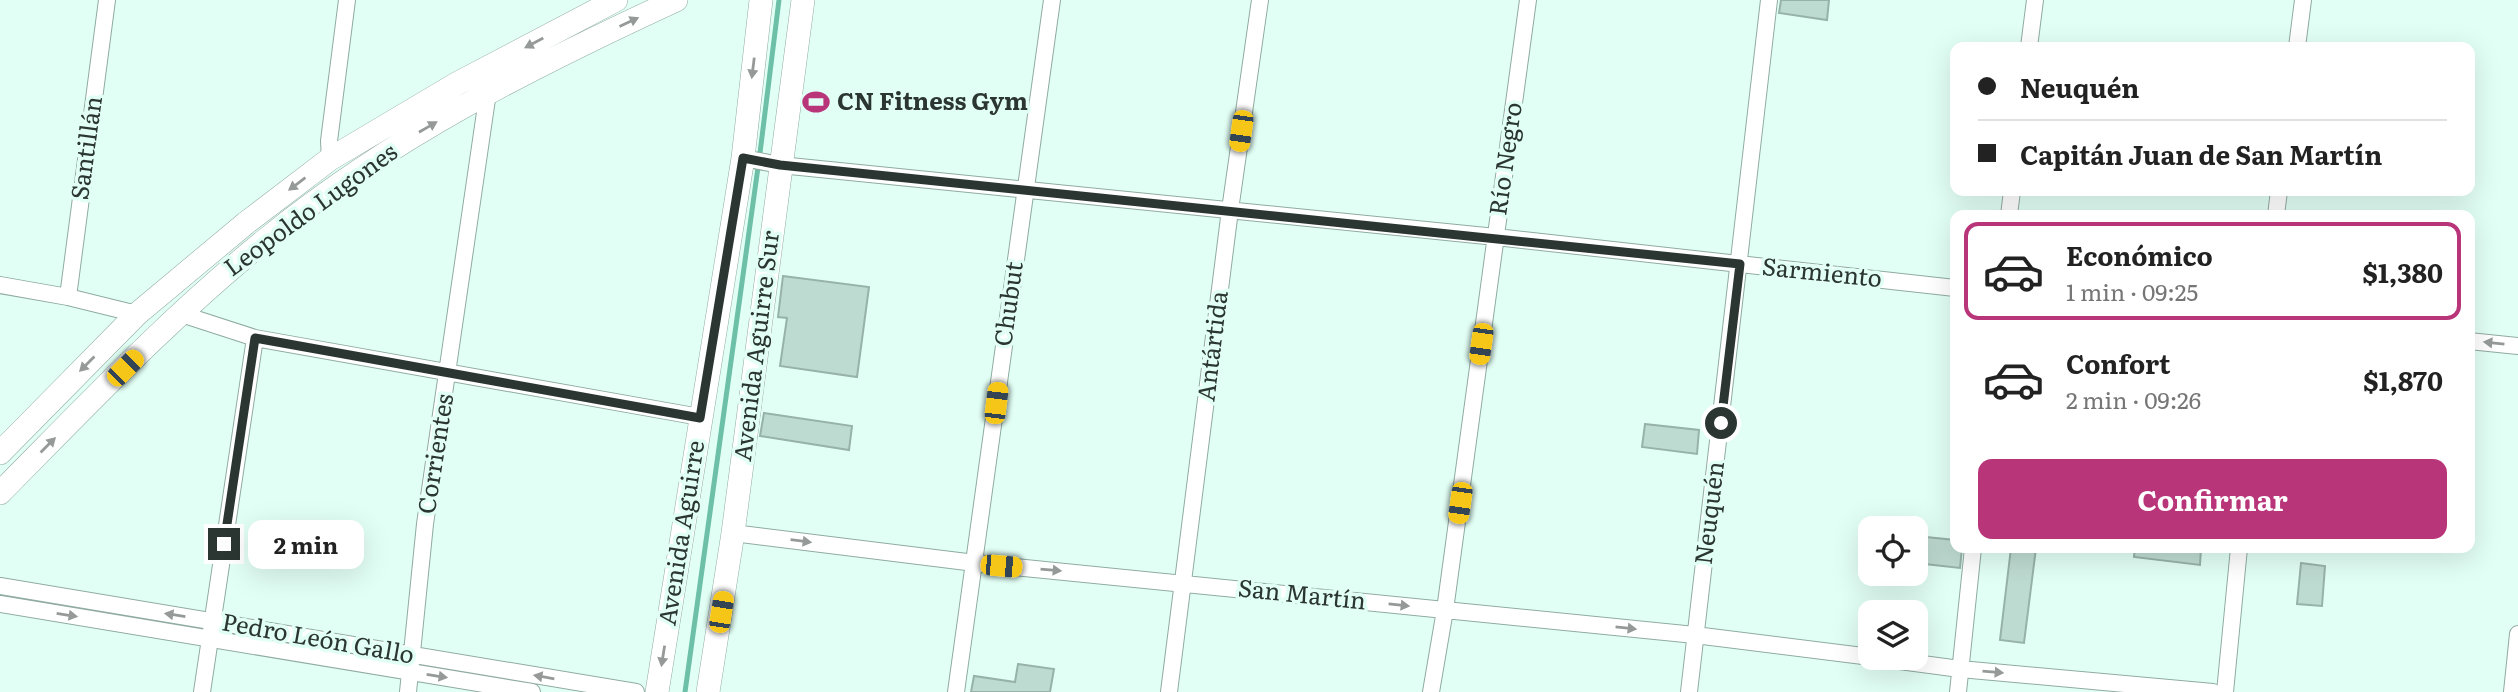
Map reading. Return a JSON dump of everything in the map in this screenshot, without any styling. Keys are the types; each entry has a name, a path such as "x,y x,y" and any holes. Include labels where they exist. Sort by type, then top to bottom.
{"main road":[{"name":"Leopoldo Lugones","path":"0,453 137,314 246,223 330,159 588,7 616,0"},
{"name":"Leopoldo Lugones","path":"0,494 178,313 270,235 336,186 419,132 488,92 570,49 676,0"},
{"name":"Avenida Aguirre","path":"657,692 700,418 747,159 761,0"},
{"name":"Avenida Aguirre Sur","path":"709,692 733,533 775,164 803,0"}],"street":[{"name":"Santillán","path":"68,297 107,0"},
{"path":"330,159 329,141 347,0"},
{"name":"Chubut","path":"956,692 1052,0"},
{"name":"Antártida","path":"1169,692 1230,210 1261,0"},
{"name":"Río Negro","path":"1431,692 1445,610 1528,0"},
{"name":"Neuquén","path":"1689,692 1769,0"},
{"path":"2030,42 2035,0"},
{"path":"2298,42 2303,0"},
{"name":"Corrientes","path":"408,692 425,524 488,92"},
{"name":"Sarmiento","path":"747,159 1950,287"},
{"path":"0,285 68,297 137,314"},
{"path":"178,313 255,338 700,418"},
{"path":"202,692 255,338"},
{"path":"2475,342 2518,346"},
{"name":"San Martín","path":"733,533 975,563 1695,635 1858,655"},
{"path":"1958,692 1972,553"},
{"path":"2225,692 2239,553"},
{"name":"Pedro León Gallo","path":"0,586 635,692"},
{"name":"Pedro León Gallo","path":"0,604 532,692"},
{"path":"2512,692 2518,634"},
{"path":"1928,665 2213,692"}],"building":[{"path":"1781,0 1829,0 1827,20 1779,13"},
{"path":"783,276 869,287 857,377 780,366 787,318 778,317"},
{"path":"764,413 852,426 849,450 760,436"},
{"path":"1645,424 1699,430 1697,454 1642,447"},
{"path":"1928,537 1950,539 1950,553 1962,553 1960,568 1928,564"},
{"path":"2010,553 2035,553 2024,643 2000,640"},
{"path":"2134,553 2201,553 2200,565 2134,557"},
{"path":"2301,563 2325,566 2322,606 2297,604"},
{"path":"1018,664 1054,669 1050,692 971,692 974,676 1015,682"}],"waterway":[{"path":"685,692 779,0"}],"place":[{"name":"CN Fitness Gym","path":"816,102"}],"route":[{"path":"224,544 255,338 700,418 743,158 780,165 1740,264 1721,423"}]}
